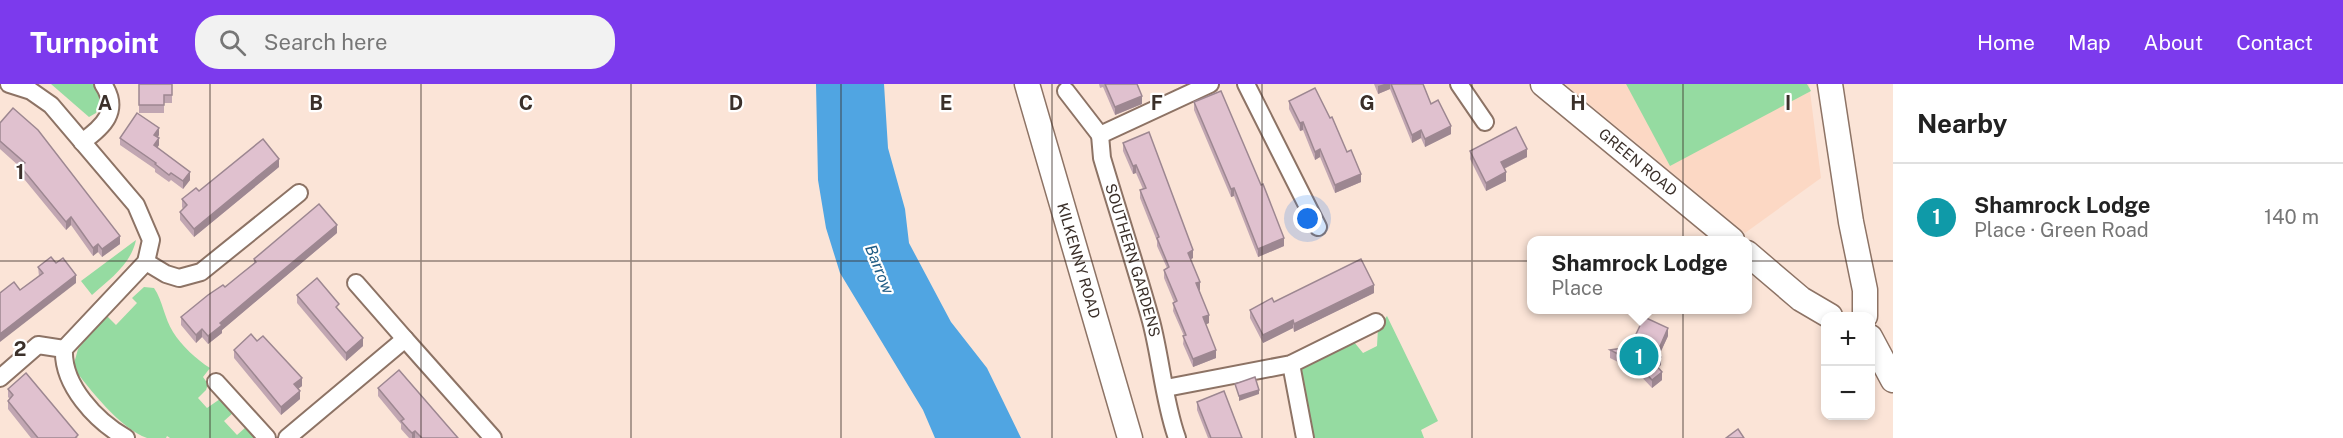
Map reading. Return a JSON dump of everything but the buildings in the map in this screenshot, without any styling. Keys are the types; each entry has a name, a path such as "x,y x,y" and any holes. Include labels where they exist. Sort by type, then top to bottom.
{"street":[{"path":"9,84 30,91 51,105 136,205 151,240 146,262 64,349 63,362 86,405 116,436"},
{"path":"82,142 100,129 110,115 110,102 103,84"},
{"name":"KILKENNY ROAD","path":"1027,84 1130,438"},
{"path":"1066,92 1100,135 1210,84"},
{"path":"1246,84 1318,227"},
{"path":"1459,84 1485,122"},
{"name":"GREEN ROAD","path":"1543,84 1727,236"},
{"path":"1830,84 1851,222 1865,290 1865,312"},
{"name":"SOUTHERN GARDENS","path":"1100,135 1102,158 1151,321 1171,421 1178,438"},
{"path":"146,262 166,274 179,278 201,272 298,193"},
{"path":"1752,257 1801,299 1823,312"},
{"path":"356,283 493,438"},
{"path":"1166,388 1270,370 1291,364 1376,322"},
{"path":"287,438 405,339"},
{"path":"0,378 38,345 64,349"},
{"path":"1875,346 1893,380"},
{"path":"1291,364 1305,438"},
{"path":"216,382 267,438"}],"shaded area":[{"path":"1565,84 1809,84 1821,178 1745,233"}],"green space":[{"path":"51,84 94,84 102,99 96,113 89,117"},
{"path":"1626,84 1807,84 1811,91 1670,166"},
{"path":"136,240 125,264 92,295 81,281"},
{"path":"144,287 154,288 176,337 210,368 203,377 208,384 206,390 198,398 207,408 220,399 226,402 234,412 224,421 237,435 246,427 256,438 170,438 167,436 166,438 147,438 116,417 73,367 78,349 106,315 116,325 137,303 132,298"},
{"path":"1387,316 1438,421 1421,430 1424,438 1311,438 1301,378 1303,363 1354,342 1363,353 1377,346 1378,328"}],"water":[{"name":"Barrow","path":"816,84 884,84 888,148 905,209 909,243 951,322 987,368 1021,438 935,438 923,410 840,273 826,228 818,180"}],"place":[{"name":"Shamrock Lodge","path":"1639,356"}]}
